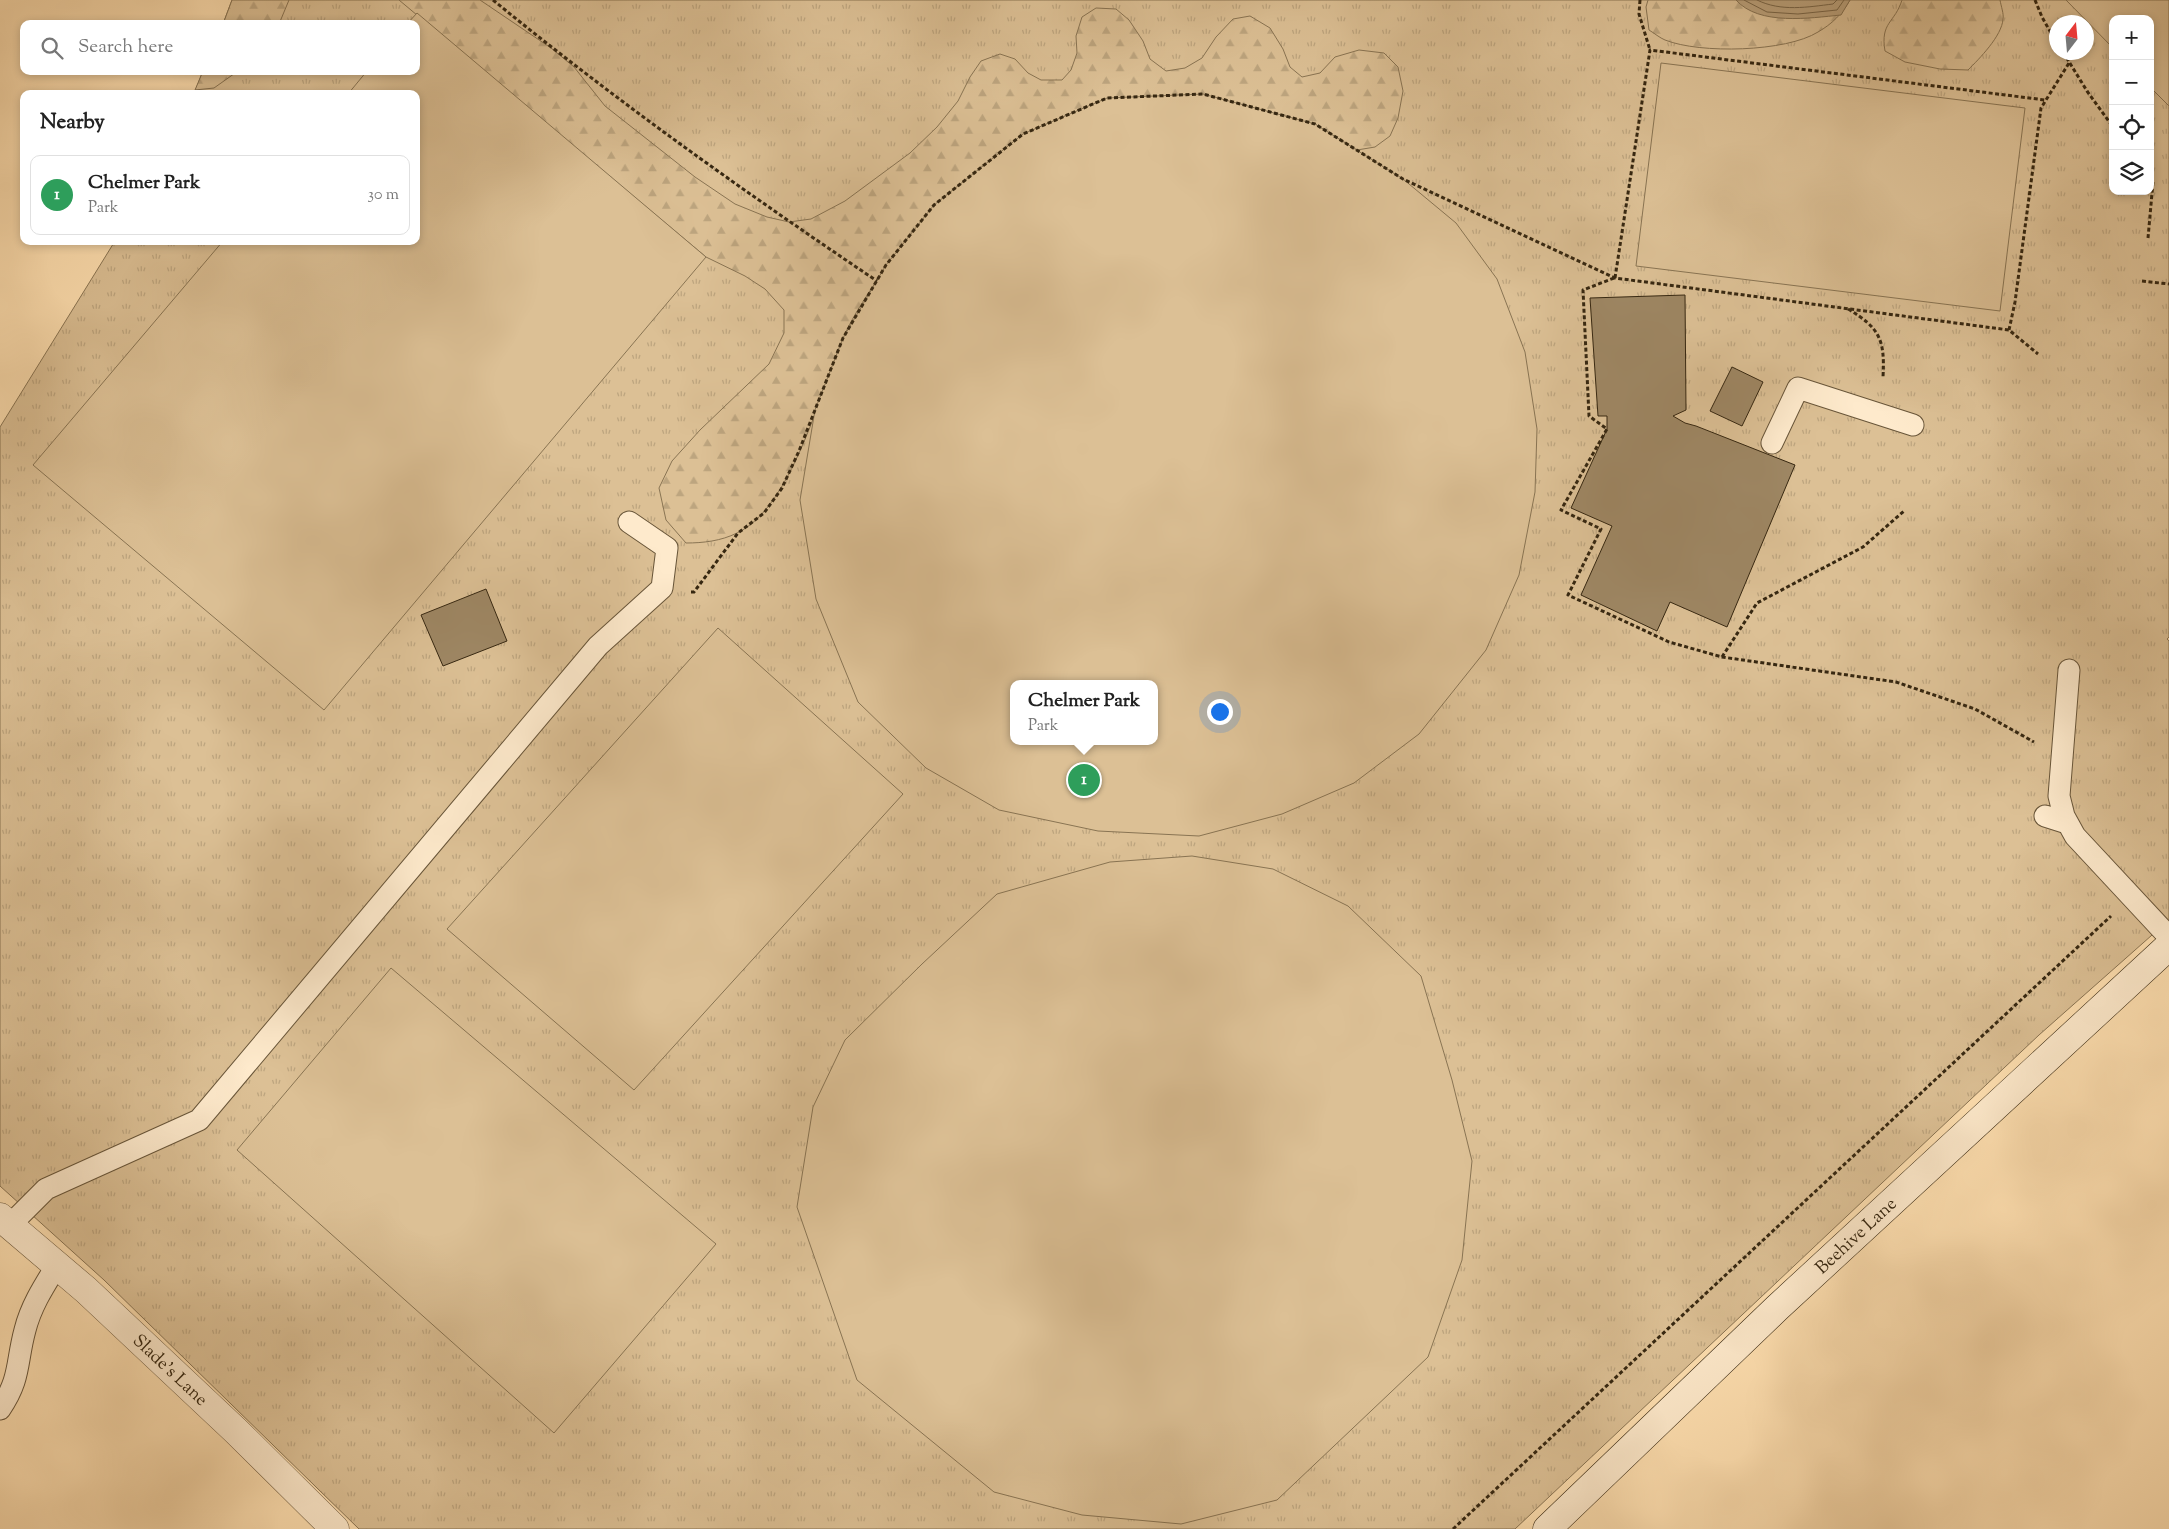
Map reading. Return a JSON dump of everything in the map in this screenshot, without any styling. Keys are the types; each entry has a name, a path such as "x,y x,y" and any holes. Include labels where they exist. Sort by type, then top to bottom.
{"main road":[{"name":"Beehive Lane","path":"1547,1529 1777,1308 2169,946"},
{"name":"Slade's Lane","path":"5,1221 86,1290 335,1529"}],"lane":[{"path":"1772,444 1798,388 1913,425"},
{"path":"5,1221 46,1189 199,1120 598,646 662,588 668,548 629,522"},
{"path":"2069,670 2059,796 2064,816 2075,836 2169,938"},
{"path":"2046,816 2068,823"},
{"path":"0,1410 12,1392 20,1363 25,1330 37,1297 57,1265"}],"path":[{"path":"493,0 551,48 773,210 877,281"},
{"path":"1615,278 1650,50 1639,14 1640,0"},
{"path":"2035,0 2049,30"},
{"path":"1650,50 2046,100"},
{"path":"2067,60 2109,121"},
{"path":"2009,330 2015,302 2041,108 2069,63"},
{"path":"662,588 694,592 738,533 764,513 782,488 799,451 843,338 886,266 934,205 1023,134 1108,98 1204,94 1315,124 1403,179 1615,278 2009,330 2038,354"},
{"path":"2148,238 2153,195"},
{"path":"1615,278 1584,290 1590,416 1607,429 1561,510 1601,529 1568,595 1668,642 1722,656 1896,682 1975,709 2034,741 2060,789"},
{"path":"2142,281 2169,284"},
{"path":"1846,308 1867,320 1878,332 1884,354 1883,377"},
{"path":"1722,656 1757,603 1863,547 1904,510"},
{"path":"1453,1529 2131,897"}],"green space":[{"path":"232,0 2169,0 2169,637 2167,639 2169,641 2169,920 2039,1035 1515,1529 359,1529 104,1280 0,1186 0,427 113,245 420,245 420,90 196,90 201,75 420,75 420,20 224,20"},
{"path":"232,0 289,0 281,20 224,20"},
{"path":"399,0 480,0 551,48 574,67 605,106 695,177 735,204 767,217 789,222 811,219 845,201 910,153 937,127 958,101 970,77 981,61 1000,54 1015,59 1028,73 1041,80 1062,80 1071,70 1077,53 1076,36 1082,17 1096,8 1116,9 1129,20 1143,41 1150,59 1166,71 1185,68 1202,58 1216,37 1233,19 1250,16 1270,28 1283,49 1290,67 1302,77 1320,73 1335,57 1359,50 1384,53 1398,67 1403,91 1398,118 1390,136 1375,147 1357,150 1315,124 886,266 846,331 802,447 773,500 756,520 737,533 712,541 686,543 666,520 659,488 672,461 700,430 769,364 784,333 784,310 765,289 745,276 706,257"},
{"path":"1648,0 1850,0 1844,10 1828,26 1804,39 1765,47 1720,49 1680,44 1663,39 1649,30 1646,7"},
{"path":"1902,0 2000,0 2003,15 2002,26 1989,47 1968,70 1940,69 1905,62 1885,51 1884,41 1886,28"},
{"path":"2066,0 2169,0 2169,106 2154,91 2154,15 2109,15 2109,44 2094,29 2094,15 2081,15"},
{"path":"417,13 706,257 324,710 33,465 220,245 420,245 420,90 351,90 364,75 420,75 420,20 411,20"},
{"path":"1661,63 2025,108 2000,311 1636,266"},
{"path":"201,75 232,75 214,88 195,90"},
{"path":"1203,94 1315,124 1403,179 1456,223 1497,279 1525,352 1537,429 1535,492 1519,575 1486,650 1419,734 1354,783 1282,814 1199,836 1098,831 999,810 926,768 858,702 816,599 800,500 815,410 843,338 886,265 934,205 1023,134 1107,98"},
{"path":"718,628 903,794 634,1090 447,929"},
{"path":"1192,856 1273,869 1348,906 1421,976 1452,1080 1472,1161 1462,1260 1428,1357 1277,1500 1181,1524 1082,1515 994,1492 857,1380 797,1207 813,1107 845,1040 997,894 1110,862"},
{"path":"391,968 716,1244 554,1433 237,1150"}],"water":[{"path":"1736,0 1850,0 1841,15 1786,18 1758,14"}],"building":[{"path":"1685,295 1686,410 1673,416 1685,423 1795,465 1727,627 1670,602 1657,631 1581,595 1612,526 1571,508 1607,429 1607,416 1598,416 1590,298"},
{"path":"1732,367 1763,382 1742,426 1710,411"},
{"path":"486,589 507,641 443,666 421,615"}],"place":[{"name":"Chelmer Park","path":"1084,780"}]}
